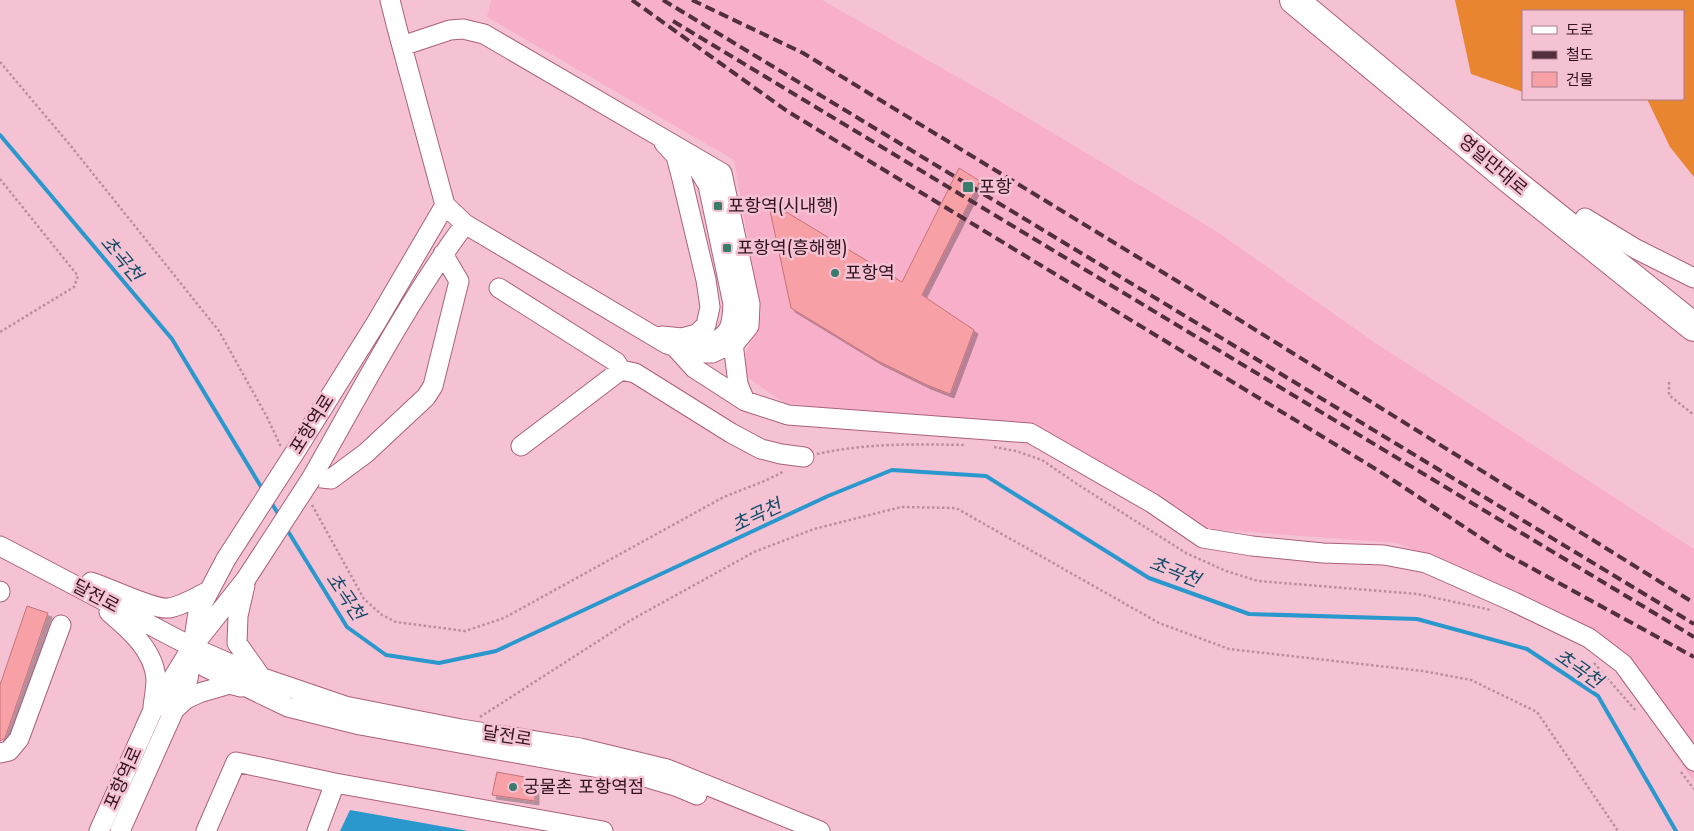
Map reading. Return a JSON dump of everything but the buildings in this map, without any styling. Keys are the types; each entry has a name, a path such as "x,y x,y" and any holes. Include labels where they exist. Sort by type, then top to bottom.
{"highway":[{"name":"영일만대로","path":"1294,0 1516,184 1694,327"},
{"name":"영일만대로","path":"1321,0 1694,308"}],"street":[{"path":"390,0 402,46 445,205 465,224 650,334 679,348 694,353 712,353 733,343 750,326 750,304 722,173 484,34 463,29 450,30 402,46"},
{"path":"650,334 682,338 697,334 706,325 710,307 706,280 676,156 658,136"},
{"path":"679,348 702,347 722,339 732,324 734,304 708,185 688,153"},
{"name":"포항역로","path":"120,831 188,679 198,612 226,559 290,450 376,323 445,205"},
{"path":"1585,218 1636,249 1694,278"},
{"name":"포항역로","path":"99,831 152,712 192,648 246,579 312,478 394,333 442,254 465,224"},
{"path":"312,478 332,479 366,453 426,397 433,386 459,281 442,254"},
{"path":"499,288 616,362 621,370 635,373 730,433 761,449 804,457"},
{"path":"733,343 738,384 745,402"},
{"path":"679,348 694,368 745,402 788,415 1030,434 1152,503 1203,538 1252,546 1324,553 1384,555 1426,563 1589,638 1616,658 1623,664 1686,764"},
{"path":"521,446 621,370"},
{"name":"달전로","path":"0,546 192,648 205,667 258,684 345,706 461,729 580,748 667,769 820,831"},
{"path":"50,572 92,582 146,603 165,608 177,606 209,591"},
{"path":"174,710 186,699 198,693 230,684 258,684 237,643 238,616 246,579"},
{"path":"86,591 137,636 151,660 156,678 152,712"},
{"path":"0,753 9,751 19,739 61,625"},
{"name":"달전로","path":"258,684 288,707 360,725 638,775 678,787 787,831"},
{"path":"206,831 236,762 335,783 583,829 603,831"},
{"path":"317,831 335,783"}],"path":[{"path":"0,62 70,145 219,332 267,418 290,450"},
{"path":"0,179 78,276 74,286 0,332"},
{"path":"1669,382 1669,395 1694,415"},
{"path":"311,503 364,599 382,615 396,622 465,631 504,618 720,498 772,478 804,457 837,450 901,443 966,445"},
{"path":"992,447 1016,451 1042,460 1186,553 1226,571 1258,581 1418,594 1492,610"},
{"path":"461,729 630,620 754,552 814,529 901,506 956,508 1160,623 1229,649 1423,671 1471,680 1537,712 1618,831"},
{"path":"1588,656 1638,713"},
{"path":"1686,764 1694,789"}],"shaded area":[{"path":"491,0 822,0 1003,103 1213,229 1377,344 1694,549 1694,782 1621,676 1615,648 1552,609 1397,543 1207,529 1030,432 785,403 739,372 761,314 734,160 487,17"},
{"path":"1455,0 1694,0 1694,177 1670,147 1647,100 1684,100 1684,10 1522,10 1522,92 1471,74"}],"water":[{"path":"350,810 468,831 340,831"}],"waterway":[{"name":"초곡천","path":"0,135 172,339 263,490"},
{"name":"초곡천","path":"286,528 347,627 386,655 439,663 496,651 828,496 892,470 986,476 1149,578 1249,614 1417,619 1527,649 1598,696 1676,831"},
{"name":"초곡천","path":"271,502 280,517"}],"railway":[{"path":"632,0 787,111 1379,471 1504,553 1694,657"},
{"path":"663,0 1694,624"},
{"path":"692,0 803,53 1177,281 1694,603"},
{"path":"673,21 1694,637"}],"place":[{"name":"포항","path":"968,187"},
{"name":"포항역(시내행)","path":"718,206"},
{"name":"포항역(흥해행)","path":"727,248"},
{"name":"포항역","path":"835,273"},
{"name":"궁물촌 포항역점","path":"513,787"}]}
